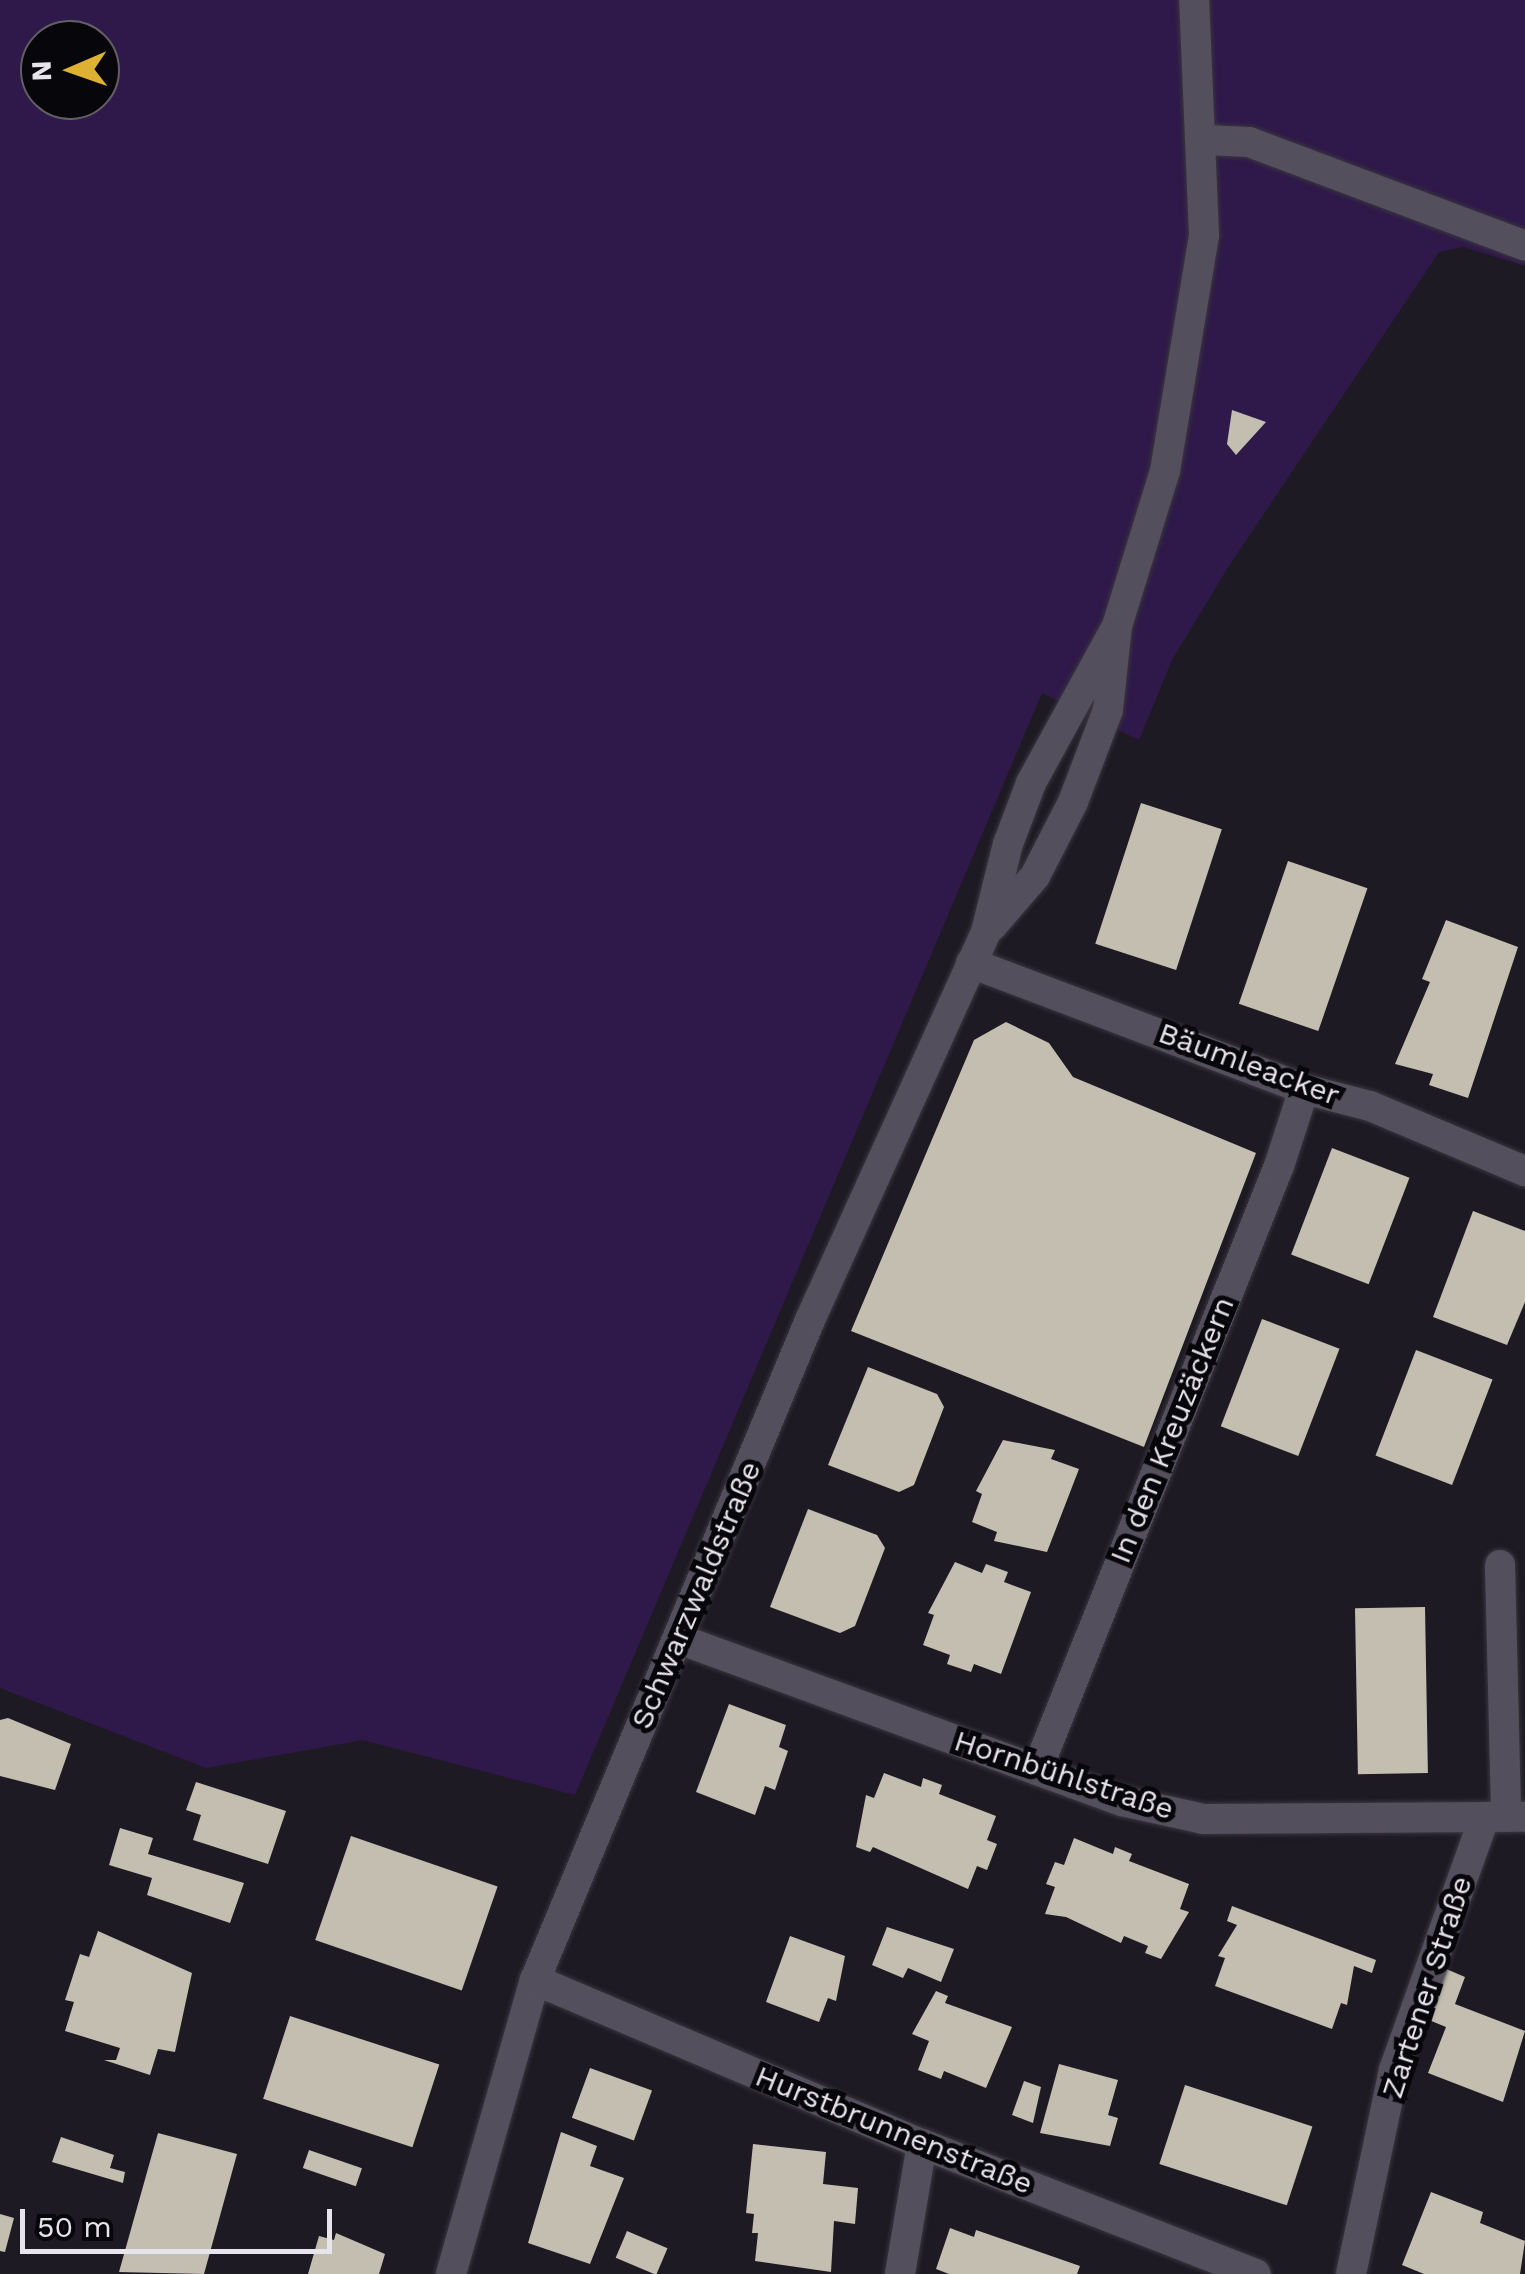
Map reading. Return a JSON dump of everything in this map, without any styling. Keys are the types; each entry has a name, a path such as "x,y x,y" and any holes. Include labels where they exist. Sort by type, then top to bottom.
{"street":[{"name":"Schwarzwaldstraße","path":"986,932 1035,876 1073,802 1108,710 1117,626 1165,471 1196,310 1205,140 1194,0"},
{"path":"1205,140 1249,142 1525,246"},
{"name":"Schwarzwaldstraße","path":"451,2274 494,2104 535,1980 810,1320 986,932 1031,783 1117,626"},
{"name":"Bäumleacker","path":"971,964 1304,1089 1370,1106 1525,1171"},
{"name":"In den Kreuzäckern","path":"1036,1770 1279,1166 1304,1089"},
{"name":"Zartener Straße","path":"1351,2274 1394,2070 1505,1818 1500,1565"},
{"name":"Hornbühlstraße","path":"679,1639 1122,1801 1203,1820 1505,1818"},
{"name":"Hurstbrunnenstraße","path":"535,1980 922,2144 1256,2274"},
{"path":"900,2274 922,2144"}],"shaded area":[{"path":"0,0 1525,0 1525,266 1463,247 1439,252 1227,569 1172,660 1139,740 1042,693 575,1795 363,1740 206,1768 0,1688"}],"building":[{"path":"1232,410 1266,422 1236,455 1227,444"},
{"path":"1141,803 1222,829 1176,970 1095,944"},
{"path":"1288,861 1367,888 1318,1031 1239,1004"},
{"path":"1446,920 1518,947 1468,1098 1429,1085 1433,1074 1395,1064 1430,982 1422,979"},
{"path":"1006,1022 1049,1043 1073,1077 1256,1153 1144,1447 851,1331 974,1040"},
{"path":"1332,1148 1409,1178 1369,1284 1291,1254"},
{"path":"1473,1211 1525,1231 1525,1302 1507,1345 1433,1317"},
{"path":"1262,1319 1339,1349 1298,1456 1221,1426"},
{"path":"1416,1350 1493,1379 1452,1485 1376,1455"},
{"path":"868,1367 937,1394 944,1407 914,1485 899,1492 828,1465"},
{"path":"1003,1440 1055,1450 1051,1459 1079,1469 1047,1552 994,1541 997,1532 972,1522 982,1494 976,1491"},
{"path":"808,1509 877,1535 885,1548 855,1626 840,1633 770,1607"},
{"path":"955,1562 982,1573 986,1564 1008,1572 1004,1582 1031,1592 1001,1674 974,1664 971,1672 947,1664 950,1655 923,1645 934,1615 928,1613"},
{"path":"1425,1607 1428,1773 1358,1774 1355,1608"},
{"path":"729,1704 786,1725 779,1747 788,1751 775,1790 765,1786 755,1815 696,1792"},
{"path":"8,1718 71,1744 55,1790 0,1776 0,1720"},
{"path":"884,1773 921,1787 923,1778 942,1785 939,1794 996,1816 987,1840 997,1844 987,1870 977,1866 968,1889 873,1847 870,1852 856,1847 866,1795 874,1798"},
{"path":"196,1782 286,1811 268,1864 193,1840 201,1815 186,1810"},
{"path":"120,1828 153,1838 148,1854 244,1883 230,1923 147,1895 152,1878 109,1865"},
{"path":"351,1836 498,1886 462,1990 315,1940"},
{"path":"1074,1838 1113,1854 1115,1847 1132,1854 1129,1861 1189,1884 1180,1909 1189,1912 1161,1959 1145,1953 1148,1946 1124,1936 1121,1943 1066,1917 1045,1914 1055,1887 1046,1884 1055,1862 1064,1865"},
{"path":"1232,1906 1376,1960 1372,1973 1354,1966 1347,2005 1341,2003 1332,2029 1215,1986 1225,1958 1218,1956 1237,1925 1227,1921"},
{"path":"887,1927 954,1949 941,1982 908,1968 903,1978 872,1965"},
{"path":"98,1931 192,1973 175,2052 158,2049 150,2075 104,2060 116,2060 120,2048 65,2031 74,2002 65,2000 80,1954 89,1957"},
{"path":"790,1936 845,1956 836,2001 828,1998 819,2022 766,2002"},
{"path":"1444,1968 1465,1977 1455,2004 1525,2031 1503,2102 1428,2073 1446,2027 1424,2018"},
{"path":"936,1991 948,1996 945,2003 1012,2027 986,2088 944,2071 941,2079 918,2070 929,2041 912,2034"},
{"path":"290,2016 439,2065 412,2147 263,2099"},
{"path":"1059,2064 1118,2080 1108,2115 1118,2118 1110,2146 1040,2133"},
{"path":"590,2068 652,2091 634,2140 572,2118"},
{"path":"1024,2081 1041,2087 1033,2123 1012,2115"},
{"path":"1185,2085 1312,2126 1287,2205 1159,2164"},
{"path":"561,2132 597,2146 590,2166 624,2178 590,2264 528,2243"},
{"path":"158,2133 237,2154 204,2274 119,2272"},
{"path":"61,2137 114,2155 110,2168 125,2172 123,2183 52,2162"},
{"path":"753,2144 826,2152 823,2184 858,2188 855,2224 834,2221 831,2272 755,2261 758,2233 752,2233 754,2214 746,2213"},
{"path":"309,2150 362,2168 356,2186 303,2168"},
{"path":"1431,2192 1483,2212 1480,2223 1525,2241 1520,2274 1424,2274 1402,2265"},
{"path":"0,2214 14,2218 5,2252 0,2251"},
{"path":"950,2228 974,2237 976,2230 1080,2266 1077,2274 949,2274 936,2269"},
{"path":"627,2231 668,2248 657,2274 616,2258"},
{"path":"336,2233 385,2254 379,2274 308,2274 319,2236 334,2240"}]}
